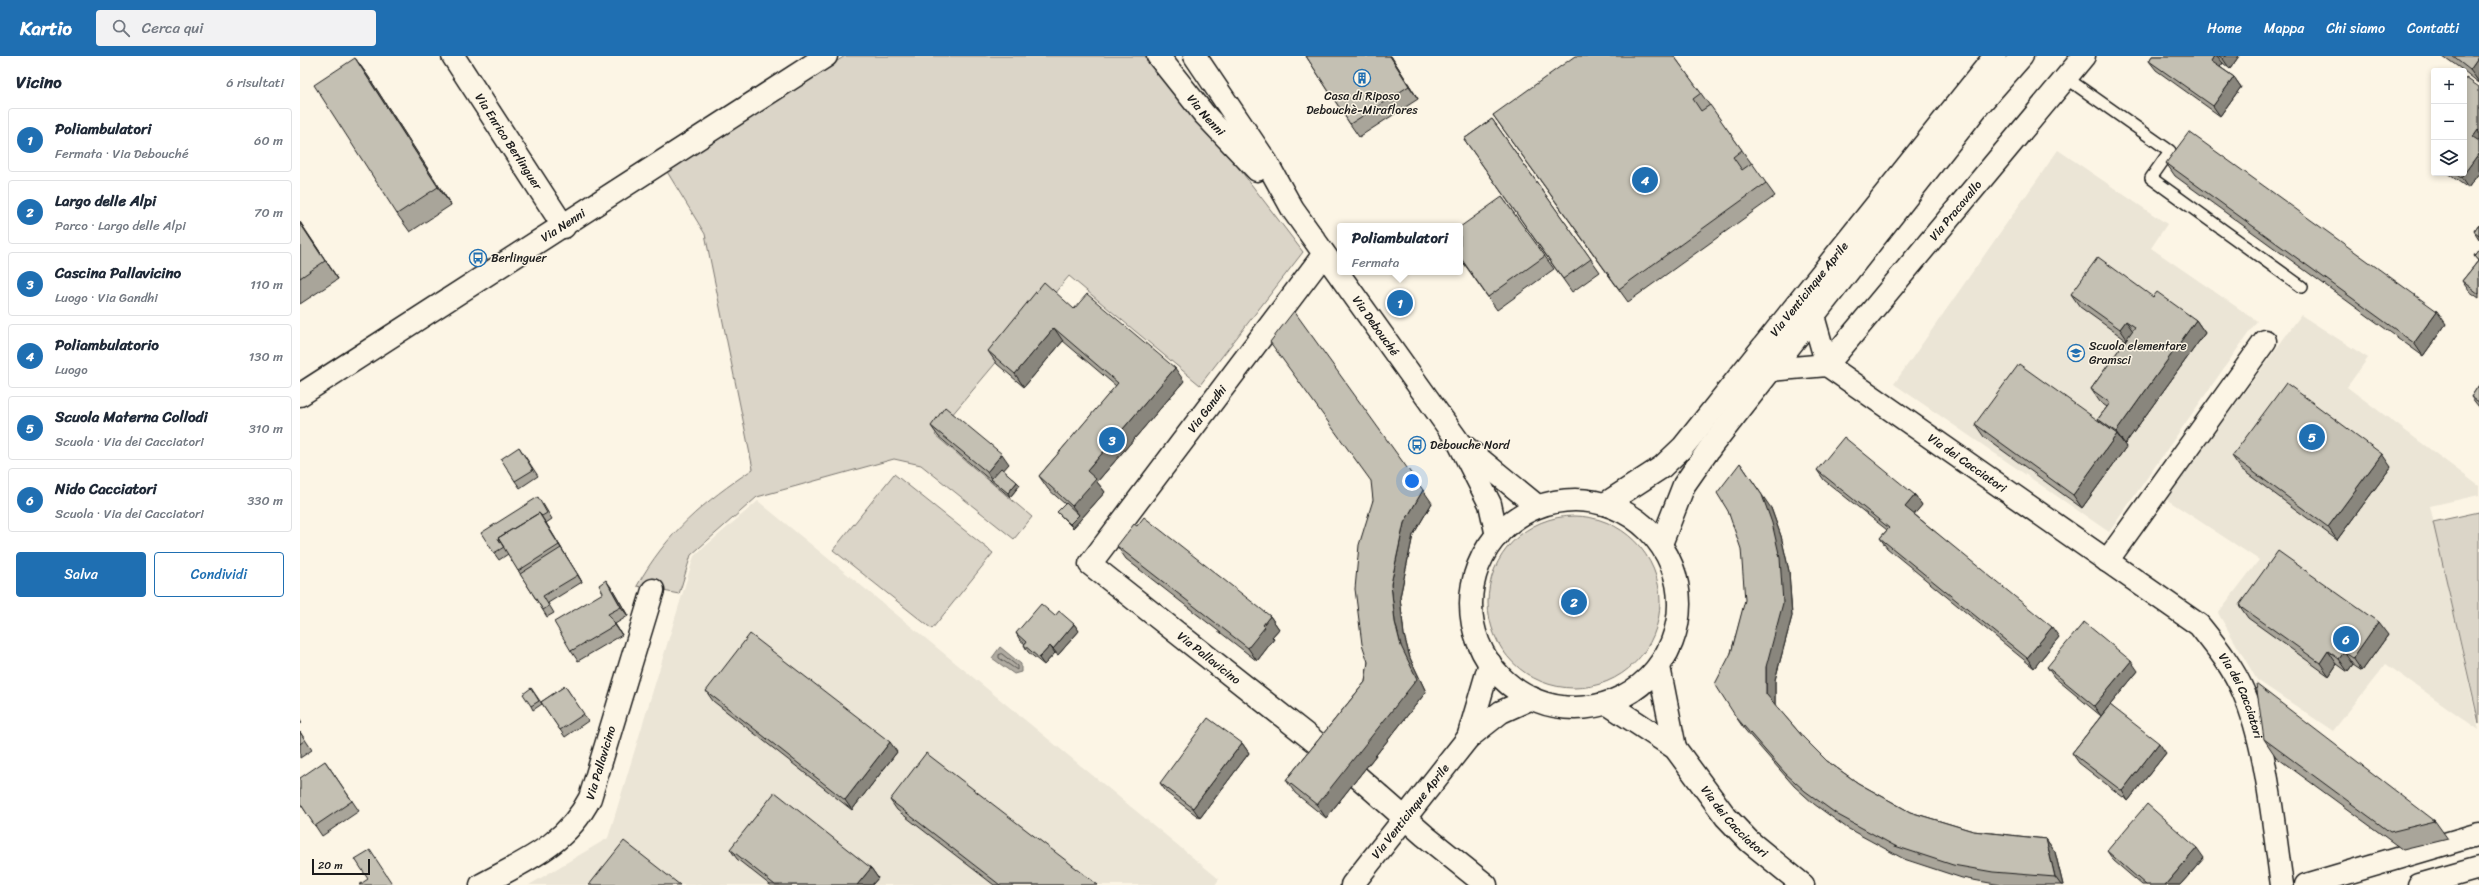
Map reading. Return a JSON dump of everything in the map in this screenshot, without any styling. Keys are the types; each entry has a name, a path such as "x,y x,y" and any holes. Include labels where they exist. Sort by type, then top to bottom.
{"street":[{"name":"Via Enrico Berlinguer","path":"453,56 564,227"},
{"name":"Via Nenni","path":"300,395 564,227 692,141 826,56"},
{"name":"Via Nenni","path":"1158,56 1204,114 1257,170"},
{"name":"Via Debouché","path":"1178,56 1257,170 1294,210"},
{"name":"Via Debouché","path":"1195,56 1267,163 1294,210 1337,272"},
{"name":"Via Venticinque Aprile","path":"1605,504 1662,467 1683,447 1995,56"},
{"name":"Via Venticinque Aprile","path":"1661,544 1684,485 1712,445 1979,105 2022,56"},
{"name":"Via Pracavallo","path":"1826,365 2084,56"},
{"name":"Via Gandhi","path":"1090,564 1324,254"},
{"name":"Via Debouché","path":"1339,275 1458,441 1490,504 1497,536"},
{"name":"Via Venticinque Aprile","path":"1813,316 1826,365"},
{"path":"2107,561 2264,341"},
{"path":"1770,370 1826,365"},
{"name":"Via dei Cacciatori","path":"1826,365 2199,625 2225,660 2243,690 2259,741 2282,885"},
{"name":"Via Debouché","path":"1458,441 1537,506"},
{"path":"1577,500 1605,504 1634,517 1661,544 1674,570 1680,603 1675,637 1659,667 1636,689 1608,704 1574,709 1540,703 1510,686 1490,664 1474,630 1472,597 1480,564 1497,536 1509,522 1522,512 1537,506 1577,500"},
{"name":"Via Pallavicino","path":"1090,564 1328,752"},
{"name":"Via Pallavicino","path":"482,885 553,845 568,832 582,814 590,798 653,590"},
{"name":"Via Venticinque Aprile","path":"1468,738 1490,664"},
{"name":"Via dei Cacciatori","path":"1659,667 1675,748"},
{"name":"Via Venticinque Aprile","path":"1352,885 1468,738 1501,712 1532,698"},
{"name":"Via dei Cacciatori","path":"1608,704 1675,748 1726,817 1749,841 1803,885"},
{"path":"1358,777 1425,836 1486,885"},
{"path":"2306,885 2479,834"},
{"path":"2419,885 2479,868"}],"lane":[{"path":"2065,77 2170,150 2151,178 2302,287"}],"shaded area":[{"path":"845,56 1153,56 1303,252 1200,385 1069,276 935,435 1032,517 1014,539 921,465 894,459 757,497 691,555 679,594 637,586 660,550 674,534 702,507 753,469 705,234 666,170"},
{"name":"Scuola elementare Gramsci","path":"2058,150 2167,224 2151,248 2257,321 2109,532 1894,384"},
{"path":"2301,315 2368,358 2347,387 2479,486 2479,495 2430,506 2479,730 2386,664 2333,731 2257,680 2218,613 2259,560 2166,499"},
{"path":"894,474 993,553 932,629 833,550"},
{"path":"758,501 1219,879 1215,885 529,885 608,838 694,556"},
{"path":"2479,512 2479,723 2433,522"},
{"path":"1574,516 1591,518 1607,523 1622,531 1635,541 1645,554 1653,569 1658,585 1660,602 1658,619 1653,635 1645,650 1635,663 1622,673 1607,681 1591,686 1574,688 1557,686 1541,681 1526,673 1513,663 1503,650 1495,635 1490,619 1488,602 1490,585 1495,569 1503,554 1513,541 1526,531 1541,523 1557,518"}],"water":[{"path":"1000,647 1021,664 1021,672 1014,674 992,658"}],"building":[{"name":"Casa di Riposo Debouchè-Miraflores","path":"1306,56 1390,56 1409,86 1350,124"},
{"path":"1575,56 1674,56 1701,93 1693,99 1701,111 1710,105 1742,150 1733,157 1742,170 1752,163 1766,183 1619,289 1493,115"},
{"path":"2152,56 2214,56 2211,61 2234,77 2213,106 2149,61"},
{"path":"2452,56 2479,56 2479,57 2470,70"},
{"path":"355,58 438,187 397,214 314,85"},
{"path":"2467,79 2479,87 2479,131 2478,130 2473,137 2479,141 2479,153 2467,170"},
{"path":"1492,119 1591,259 1563,279 1464,139"},
{"path":"2189,132 2437,311 2414,343 2166,163"},
{"path":"1502,197 1545,256 1488,297 1463,261 1463,225"},
{"path":"300,223 325,261 300,278"},
{"path":"2479,224 2479,235 2474,231"},
{"path":"2479,249 2479,260 2474,256"},
{"path":"2098,257 2153,297 2157,292 2196,320 2116,432 2098,419 2110,403 2091,389 2135,327 2126,321 2120,329 2071,294"},
{"path":"2479,260 2479,294 2462,281"},
{"path":"1044,282 1074,309 1087,294 1175,368 1087,471 1096,479 1072,506 1039,476 1118,383 1054,328 1015,374 988,351"},
{"path":"1294,311 1423,490 1404,523 1391,584 1395,622 1401,646 1417,679 1317,805 1286,780 1365,682 1368,662 1362,644 1355,589 1359,545 1373,500 1371,481 1270,342"},
{"path":"2019,364 2117,434 2073,495 1975,424"},
{"path":"2286,383 2382,454 2328,527 2232,456"},
{"path":"2479,385 2479,402 2471,397"},
{"path":"945,407 1002,454 987,472 931,426"},
{"path":"1844,437 1915,495 1905,507 2052,627 2027,658 1880,538 1889,528 1817,470"},
{"path":"519,447 533,470 515,481 501,459"},
{"path":"1740,463 1762,495 1772,523 1780,558 1783,603 1766,667 1766,694 1803,737 1827,761 1858,783 1910,812 1973,831 2046,839 2055,877 1993,872 1953,865 1895,846 1838,815 1805,791 1785,773 1736,717 1715,684 1731,653 1745,600 1741,549 1728,511 1717,493"},
{"path":"1001,468 1017,482 1008,493 991,479"},
{"path":"538,497 547,513 542,516 539,513 498,538 504,547 494,553 481,533"},
{"path":"1066,503 1079,515 1070,524 1057,512"},
{"path":"539,513 559,545 518,571 498,538"},
{"path":"1144,517 1270,616 1263,625 1265,627 1248,648 1117,546 1134,524 1137,526"},
{"path":"561,548 578,575 543,596 549,606 543,610 520,574"},
{"path":"2278,551 2378,622 2353,658 2344,652 2339,659 2328,651 2320,663 2239,605"},
{"path":"606,580 621,607 608,614 615,625 571,651 554,622 603,593 599,585"},
{"path":"1041,604 1055,616 1059,611 1074,624 1053,649 1050,646 1039,658 1024,645 1026,642 1016,633"},
{"path":"2084,622 2131,661 2094,706 2047,667"},
{"path":"750,634 890,742 845,800 706,691"},
{"path":"2256,684 2435,821 2390,832 2264,739"},
{"path":"565,686 584,714 560,730 541,702"},
{"path":"531,688 539,701 531,706 523,694"},
{"path":"2110,705 2159,743 2122,791 2072,753"},
{"path":"1208,718 1242,743 1193,808 1160,783"},
{"path":"300,732 305,740 300,744"},
{"path":"926,753 1098,885 1000,885 890,800"},
{"path":"325,761 352,801 315,826 300,803 300,778"},
{"path":"775,792 871,868 857,885 775,885 730,849"},
{"path":"2147,804 2197,848 2165,885 2146,885 2107,851"},
{"path":"624,841 680,885 589,885"},
{"path":"370,850 393,885 359,885 368,879 355,859"}],"place":[{"name":"Casa di Riposo Debouchè-Miraflores","path":"1362,78"},
{"name":"Poliambulatorio","path":"1645,180"},
{"name":"Berlinguer","path":"478,258"},
{"name":"Poliambulatori","path":"1400,303"},
{"name":"Scuola elementare Gramsci","path":"2076,353"},
{"name":"Scuola Materna Collodi","path":"2312,437"},
{"name":"Cascina Pallavicino","path":"1112,440"},
{"name":"Debouche Nord","path":"1417,445"},
{"name":"Largo delle Alpi","path":"1574,602"},
{"name":"Nido Cacciatori","path":"2346,639"}]}
